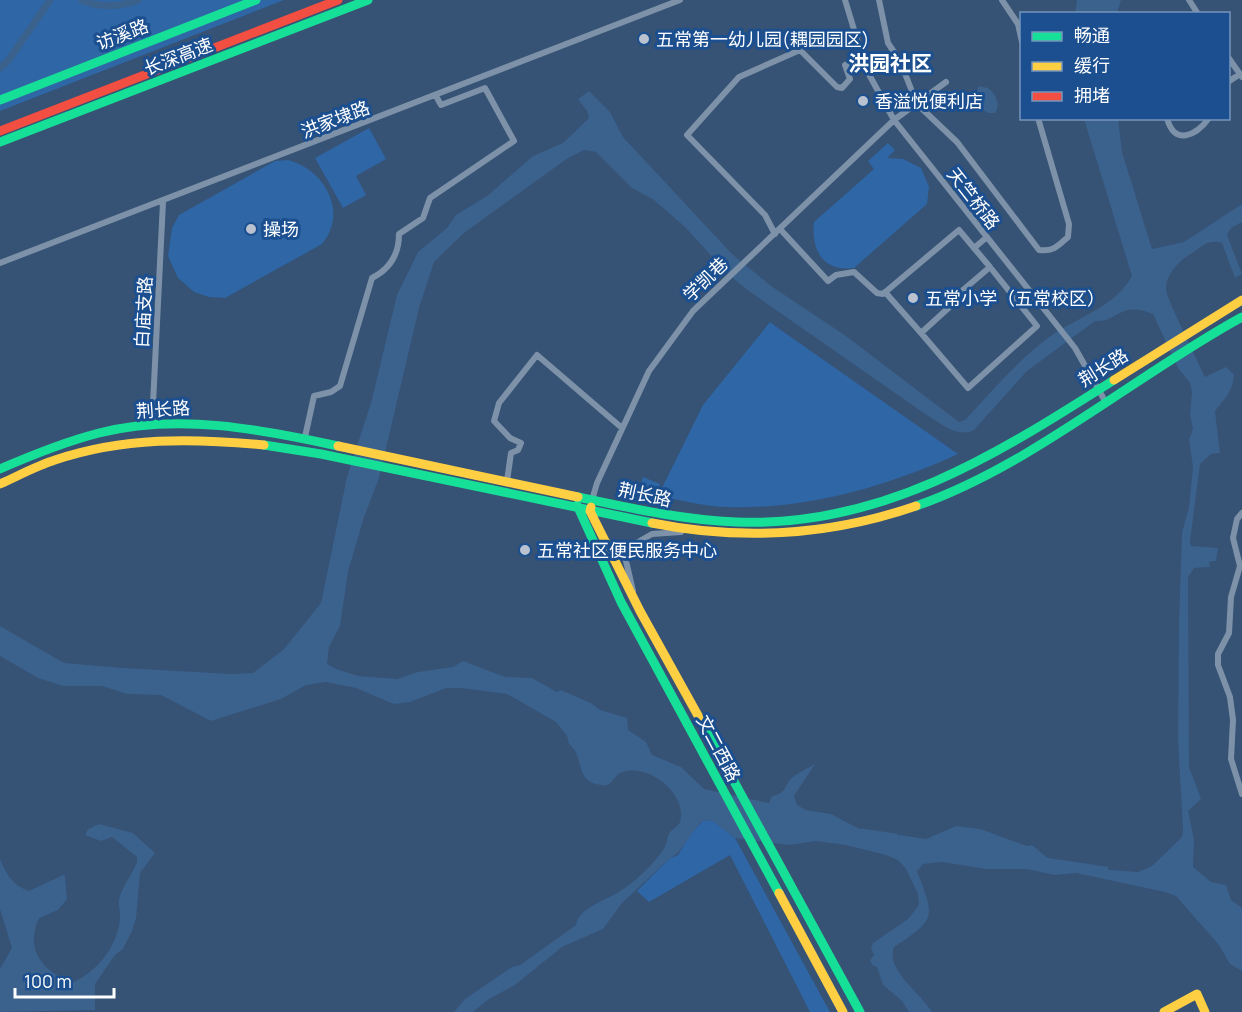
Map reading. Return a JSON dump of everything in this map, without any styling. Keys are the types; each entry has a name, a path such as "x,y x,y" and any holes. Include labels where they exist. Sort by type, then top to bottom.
{"main road":[{"name":"访溪路","path":"0,100 256,0"},
{"name":"长深高速","path":"0,131 338,0"},
{"name":"长深高速","path":"0,142 368,0"},
{"name":"荆长路","path":"0,469 28,455 81,437 152,424 216,423 305,437 392,458 675,518 771,522 882,503 962,471 1242,300"},
{"name":"荆长路","path":"0,484 29,469 101,445 153,438 189,437 253,441 342,457 686,532 767,536 855,524 887,516 967,484 1105,401 1195,343 1242,317"},
{"path":"577,509 579,497"},
{"path":"590,511 592,500"},
{"name":"文二西路","path":"577,509 621,602 843,1012"},
{"name":"文二西路","path":"590,511 640,611 860,1012"},
{"path":"1164,1012 1197,994 1205,1012"}],"street":[{"name":"洪家埭路","path":"0,263 164,202 680,0"},
{"name":"天竺桥路","path":"845,0 862,58 894,120 1075,348 1105,401"},
{"path":"879,0 888,42 900,61 917,104 957,142 1040,250 1047,251 1053,250 1068,237 1069,224 1039,120"},
{"path":"1002,0 1018,24 1020,33"},
{"path":"862,58 845,65 850,79 842,88 837,87 800,50 789,54 739,76 687,135 765,215 777,231 828,281 836,275 854,272 877,293 885,292 959,230 1037,326 968,388 885,292"},
{"path":"1230,60 1241,75"},
{"name":"学凯巷","path":"592,500 597,483 649,371 693,311 894,120 946,82"},
{"path":"305,437 314,396 331,392 340,386 372,278 387,270 399,248 399,234 423,218 430,198 514,141 485,88 441,105 436,96"},
{"path":"1168,120 1170,130 1176,135 1189,135 1203,128 1208,120"},
{"name":"白庙支路","path":"152,424 164,202"},
{"path":"974,248 987,237"},
{"path":"921,333 956,302 956,296 990,267"},
{"path":"507,481 511,453 518,450 521,443 510,438 494,421 499,403 537,355 622,428"},
{"path":"1242,513 1237,519 1233,538 1240,566 1231,597 1229,633 1218,654 1218,665 1230,697 1233,720 1231,759 1242,794"},
{"path":"640,611 626,561 631,546 652,534 686,532"}],"shaded area":[{"path":"0,0 284,0 0,111"},
{"path":"1077,0 1121,0 1117,12 1075,12"},
{"path":"979,86 988,88 995,96 998,106 995,113 988,113 980,105 977,98"},
{"path":"589,91 610,112 623,137 732,254 771,286 846,336 959,422 965,420 1031,352 1055,333 1108,302 1117,295 1132,276 1084,120 1118,120 1122,152 1152,249 1184,242 1242,204 1242,222 1231,228 1227,235 1242,274 1235,278 1222,243 1212,242 1201,247 1177,265 1168,278 1166,288 1176,316 1205,377 1226,367 1234,375 1230,390 1215,411 1220,453 1211,454 1200,464 1190,542 1191,546 1218,548 1216,561 1209,562 1210,567 1194,568 1188,577 1189,767 1201,799 1188,811 1194,840 1193,867 1211,882 1226,885 1231,900 1242,908 1242,971 1230,964 1219,945 1176,896 1165,892 1076,873 1054,875 1027,869 986,869 942,862 923,864 917,871 927,898 928,915 919,929 894,947 893,956 899,973 932,1012 909,1012 902,1001 883,985 877,967 873,966 870,960 874,955 871,948 873,943 908,919 919,905 918,894 906,869 898,860 846,845 816,841 789,845 735,838 713,821 704,820 679,852 622,903 603,929 562,947 515,985 489,999 473,1012 454,1012 465,999 512,967 520,965 576,925 586,910 622,890 648,868 663,850 670,832 680,822 681,811 671,790 651,775 640,771 618,774 607,785 589,781 582,772 577,754 569,744 567,736 556,722 507,694 446,688 410,702 394,704 356,688 326,682 306,685 281,699 211,721 161,695 127,694 102,686 63,686 38,678 0,656 0,626 64,663 123,668 232,674 253,673 284,649 321,603 347,477 371,403 397,295 418,252 447,228 456,215 487,196 533,156 563,143 589,118 578,99","holes":["584,150 596,152 632,188 654,200 685,227 725,271 746,289 928,416 956,431 974,430 1027,371 1095,321 1103,321 1133,309 1153,314 1178,368 1190,383 1192,392 1190,415 1193,429 1189,440 1193,467 1189,507 1182,533 1179,622 1178,740 1183,830 1182,837 1152,866 1138,872 1057,866 1032,845 1027,846 980,829 956,826 926,839 900,835 882,837 871,835 831,814 806,810 797,805 794,796 815,764 793,777 783,791 772,796 769,803 704,789 681,767 652,755 646,742 628,730 627,718 600,710 591,703 561,690 557,692 532,678 505,677 463,661 453,667 418,672 397,679 358,676 327,664 329,647 340,626 348,572 363,520 379,478 419,308 434,262 464,233 568,158"]},
{"path":"369,128 386,159 356,176 366,195 343,208 315,158"},
{"path":"888,143 895,150 887,158 903,159 921,168 929,187 927,204 854,268 834,266 821,257 817,249 814,241 814,222 874,169 868,161"},
{"name":"操场","path":"288,160 312,172 329,193 333,206 333,219 330,232 322,244 225,298 209,297 194,292 178,278 168,256 172,228 179,215 275,161"},
{"path":"770,322 958,454 874,486 785,505 726,507 658,496 703,405"},
{"path":"643,477 660,484 655,496 638,492"},
{"path":"704,820 713,821 735,838 830,1012 810,1012 730,855 649,902 637,891 669,859 678,855 692,832"},
{"path":"99,824 133,833 155,853 140,873 136,919 132,931 123,949 115,955 95,984 95,1010 0,1012 0,969 12,948 0,909 0,859 11,879 29,891 63,875 65,877 67,899 58,910 39,918 34,940 40,959 46,967 74,982 98,964 115,939 120,916 120,896 137,862 137,857 112,837 101,841 85,835 88,829"}],"waterway":[{"path":"0,68 8,61 50,0"},
{"path":"82,0 110,6 138,0"},
{"path":"861,832 895,837"},
{"path":"1045,861 1105,870"}],"traffic: fast":[{"path":"0,100 256,0"},
{"path":"0,142 368,0"},
{"path":"916,506 959,489 1000,468 1082,419 1202,340 1242,317"},
{"path":"578,497 656,513 716,521 789,521 840,513 888,499 935,481 981,459 1026,435 1114,380"},
{"path":"0,469 48,449 99,433 159,424 249,429 338,446"},
{"path":"264,445 321,454 652,523"},
{"path":"577,505 621,602 779,893"},
{"path":"701,721 860,1012"}],"traffic: slow":[{"path":"1114,380 1242,300"},
{"path":"0,484 48,462 81,452 132,443 211,441 264,445"},
{"path":"338,446 578,497"},
{"path":"652,523 719,532 785,533 851,524 916,506"},
{"path":"591,507 590,511 640,611 701,721"},
{"path":"779,893 843,1012"},
{"path":"1164,1012 1197,994 1205,1012"}],"traffic: jam":[{"path":"0,131 338,0"}],"place":[{"name":"五常第一幼儿园(耦园园区)","path":"644,39"},
{"name":"香溢悦便利店","path":"863,101"},
{"name":"操场","path":"251,229"},
{"name":"五常小学（五常校区）","path":"913,298"},
{"name":"五常社区便民服务中心","path":"525,550"}],"district":[{"name":"洪园社区","path":"890,63"}]}
